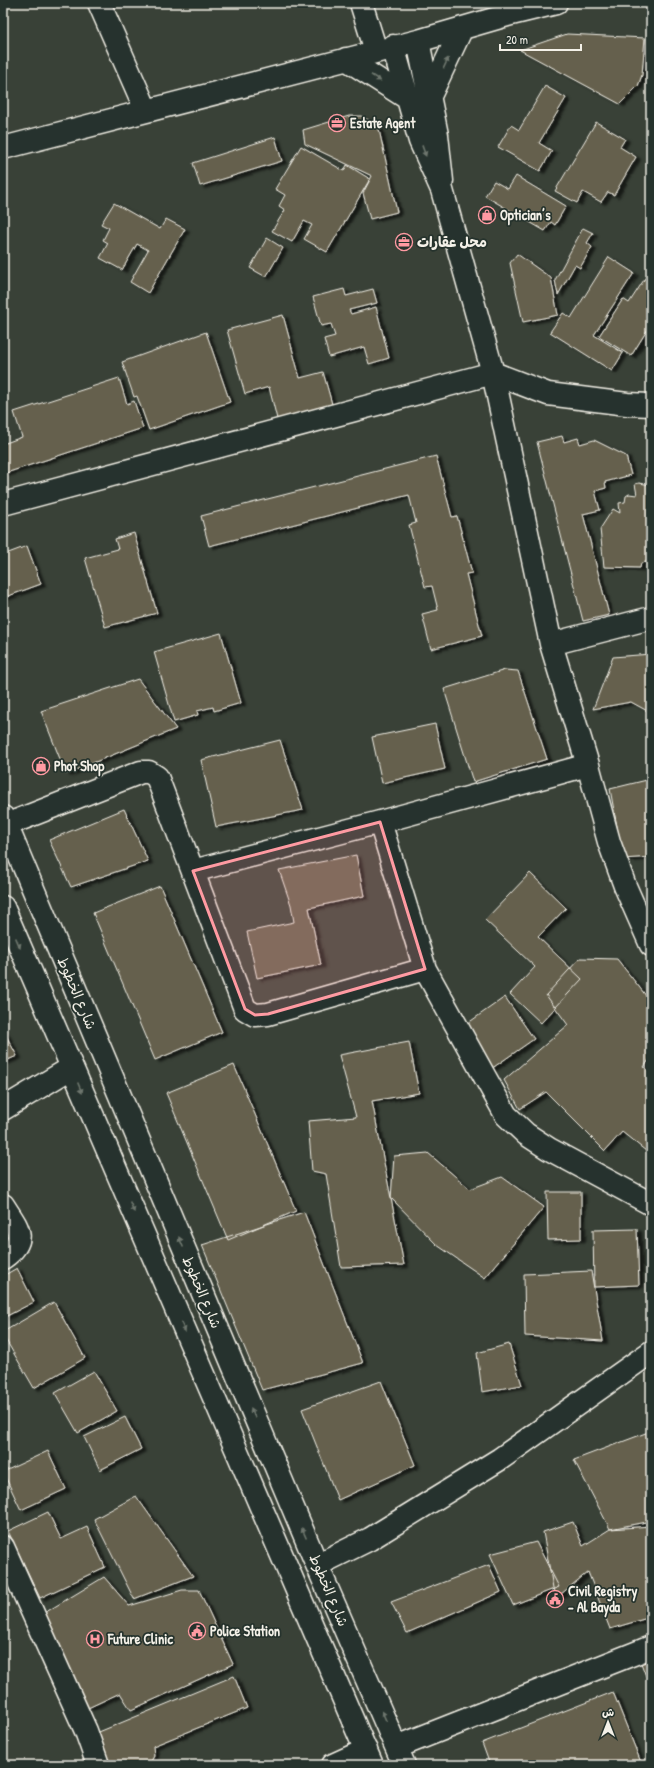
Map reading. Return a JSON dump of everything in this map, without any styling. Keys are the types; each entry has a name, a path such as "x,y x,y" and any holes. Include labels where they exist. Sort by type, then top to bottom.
{"street":[{"path":"99,3 146,110"},
{"path":"361,3 385,48 407,98 426,157 442,190 494,373 551,644 588,765 609,842 624,886 651,945"},
{"path":"3,148 385,48 418,41 462,28 509,8 556,3"},
{"path":"430,98 462,28"},
{"path":"418,41 440,154 442,190"},
{"path":"346,59 407,98"},
{"path":"3,504 494,373 548,394 627,404 651,405"},
{"path":"551,644 651,618"},
{"path":"193,871 588,765"},
{"path":"5,821 141,772 150,772 157,777 245,1009 255,1015 268,1014 425,969"},
{"name":"شارع الخطوط","path":"5,821 317,1564 401,1756"},
{"path":"380,822 425,969 506,1115 526,1134 549,1149 651,1204"},
{"name":"شارع الخطوط","path":"3,907 71,1068 369,1757"},
{"path":"3,1109 71,1068"},
{"path":"3,1205 19,1231 19,1242 13,1251 3,1258"},
{"path":"317,1564 370,1539 500,1459 651,1352"},
{"path":"3,1547 86,1731 98,1765"},
{"path":"401,1756 651,1646"},
{"path":"333,1765 369,1757"}],"highlighted area":[{"path":"380,822 425,969 268,1014 255,1015 245,1009 193,871"}],"building":[{"path":"567,34 645,38 642,75 638,86 620,104 520,50"},
{"path":"545,86 566,98 539,143 552,151 540,171 498,147 511,125 519,130"},
{"path":"349,116 361,116 378,125 397,212 370,219 363,193 372,176 305,144 303,130"},
{"path":"596,122 625,139 620,147 636,157 614,195 608,192 601,202 583,192 577,203 555,191"},
{"path":"275,137 282,161 200,186 193,163"},
{"path":"301,146 344,171 347,165 370,179 327,252 304,239 312,225 304,221 292,242 272,231 285,210 279,206 285,195 275,189"},
{"path":"516,176 566,206 555,225 551,222 545,231 485,196 494,181 508,189"},
{"path":"114,203 160,229 166,219 185,229 148,293 130,282 148,250 137,244 122,270 100,258 108,243 103,240 109,228 101,224"},
{"path":"583,228 593,233 587,243 592,247 580,268 575,265 558,295 555,280"},
{"path":"267,238 283,248 266,277 250,268"},
{"path":"517,254 551,278 558,315 523,322 510,263"},
{"path":"609,257 634,273 594,335 623,353 612,371 550,332 563,313 571,318"},
{"path":"651,269 651,324 631,356 599,336 623,299 629,303"},
{"path":"344,289 346,296 373,289 377,303 349,310 351,314 376,307 389,358 369,364 364,347 329,357 324,339 335,336 331,324 321,326 313,297"},
{"path":"283,315 300,378 323,372 332,404 277,419 269,387 245,394 227,330"},
{"path":"206,332 230,402 149,430 137,396 134,397 122,362"},
{"path":"119,378 127,404 134,401 143,428 3,474 3,444 22,437 14,412"},
{"path":"562,436 564,442 578,438 580,444 594,440 626,456 631,475 605,482 606,488 595,491 600,510 583,514 609,615 583,621 537,442"},
{"path":"436,456 452,517 457,516 472,573 466,574 482,636 431,649 422,614 438,610 432,586 425,587 409,525 416,523 409,495 209,546 201,516"},
{"path":"639,483 651,485 651,561 641,563 640,568 604,567 600,529 613,509 620,513 619,503 625,502 626,496 629,494 637,495 635,484"},
{"path":"134,533 157,613 105,627 85,558 118,549 115,539"},
{"path":"27,546 41,584 3,598 3,555"},
{"path":"221,633 241,703 214,711 213,707 197,711 198,715 174,722 154,652"},
{"path":"651,654 651,713 631,702 593,709 613,657"},
{"path":"505,670 518,671 547,759 473,782 444,689"},
{"path":"138,679 176,729 66,774 41,711"},
{"path":"435,724 445,769 382,783 372,737"},
{"path":"280,740 303,810 216,827 201,760"},
{"path":"651,779 651,857 623,859 610,789"},
{"path":"124,809 148,861 71,887 49,840"},
{"path":"356,855 364,896 309,908 321,965 257,978 247,932 294,922 291,905 279,870"},
{"path":"530,873 566,908 538,937 582,979 541,1023 510,994 535,967 485,920"},
{"path":"160,886 222,1032 155,1060 93,913"},
{"path":"580,958 617,959 651,1002 651,1057 644,1067 651,1073 651,1155 622,1132 605,1151 546,1092 520,1109 504,1080 568,1025 546,995"},
{"path":"505,997 534,1039 491,1069 461,1028"},
{"path":"3,1030 17,1056 3,1062"},
{"path":"409,1042 419,1093 372,1101 404,1265 341,1267 326,1174 312,1171 308,1121 356,1117 339,1055"},
{"path":"234,1065 296,1211 228,1240 166,1093"},
{"path":"428,1153 470,1189 502,1177 544,1207 485,1278 437,1245 391,1198 394,1156"},
{"path":"547,1192 581,1192 581,1239 548,1240"},
{"path":"304,1212 363,1363 262,1390 202,1245"},
{"path":"637,1229 639,1285 594,1287 593,1230"},
{"path":"17,1268 34,1302 3,1318 3,1276"},
{"path":"591,1271 603,1341 525,1336 524,1274"},
{"path":"54,1302 85,1358 34,1388 3,1335 3,1332"},
{"path":"509,1344 522,1385 482,1392 477,1353"},
{"path":"94,1371 117,1411 78,1433 55,1393"},
{"path":"381,1381 415,1465 338,1500 302,1409"},
{"path":"125,1417 141,1449 100,1470 84,1437"},
{"path":"651,1431 651,1521 610,1529 574,1460"},
{"path":"48,1451 66,1489 21,1510 3,1472"},
{"path":"136,1496 193,1576 134,1599 94,1519"},
{"path":"48,1512 61,1539 87,1527 105,1567 40,1598 8,1531"},
{"path":"573,1522 583,1546 610,1529 651,1526 651,1617 610,1629 588,1572 555,1599 543,1532"},
{"path":"536,1542 559,1587 513,1605 490,1554"},
{"path":"489,1565 501,1592 407,1633 391,1602"},
{"path":"104,1577 129,1606 182,1590 199,1590 233,1664 131,1710 120,1693 88,1708 41,1615"},
{"path":"651,1654 651,1689 639,1658"},
{"path":"234,1676 247,1708 153,1746 154,1756 149,1765 107,1765 94,1734"},
{"path":"613,1692 642,1765 490,1765 482,1743"}],"place":[{"name":"Estate Agent","path":"337,123"},
{"name":"Optician’s","path":"487,215"},
{"name":"محل عقارات","path":"404,242"},
{"name":"Phot Shop","path":"41,766"},
{"name":"Civil Registry - Al Bayda","path":"555,1599"},
{"name":"Police Station","path":"197,1631"},
{"name":"Future Clinic","path":"95,1639"}]}
